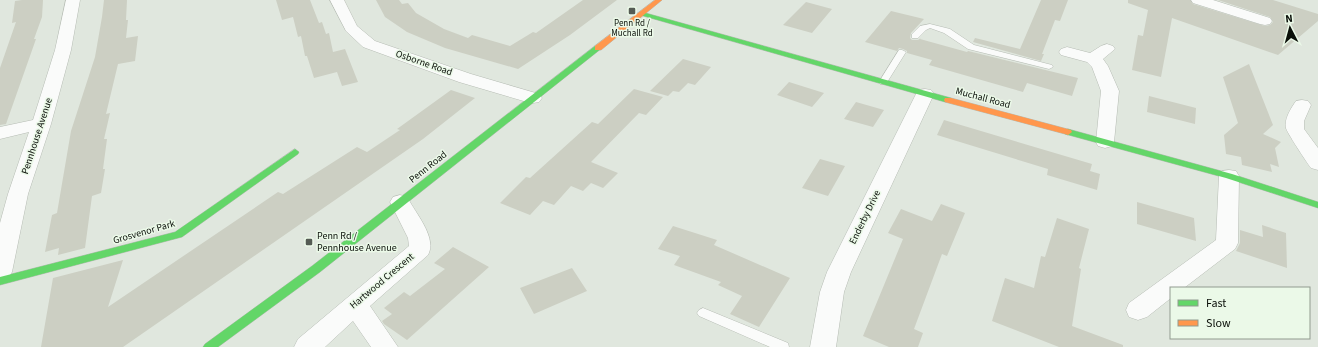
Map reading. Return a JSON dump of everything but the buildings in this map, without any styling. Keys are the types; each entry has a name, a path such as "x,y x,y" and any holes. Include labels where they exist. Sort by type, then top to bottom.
{"main road":[{"name":"Penn Road","path":"209,347 316,269 659,0"},
{"name":"Muchall Road","path":"642,14 925,94 1230,176 1318,205"},
{"name":"Grosvenor Park","path":"0,281 178,235 295,152"}],"street":[{"name":"Pennhouse Avenue","path":"0,272 18,194 42,124 64,43 73,0"},
{"name":"Osborne Road","path":"337,0 351,28 369,44 465,78 533,98"},
{"path":"1198,0 1234,17 1265,22"},
{"path":"1067,52 1100,53 1100,66 1110,91 1105,142"},
{"name":"Enderby Drive","path":"823,347 832,292 839,272 925,94"},
{"path":"1302,105 1295,121 1295,129 1318,164"},
{"path":"0,133 42,124"},
{"path":"1138,310 1227,243 1230,176"},
{"name":"Hartwood Crescent","path":"306,347 420,249 419,238 400,202"},
{"path":"355,304 386,347"}],"lane":[{"path":"915,36 923,28 930,26 947,31 971,47 1049,67"},
{"path":"883,82 902,52"},
{"path":"703,313 783,347"}],"traffic: fast":[{"path":"642,14 948,100"},
{"path":"209,347 316,269 598,48"},
{"path":"1068,132 1229,176 1318,205"},
{"path":"0,281 178,235 295,152"}],"traffic: slow":[{"path":"598,48 659,0"},
{"path":"948,100 1068,132"}],"place":[{"name":"Penn Rd / Muchall Rd","path":"632,11"},
{"name":"Penn Rd / Pennhouse Avenue","path":"309,242"}]}
